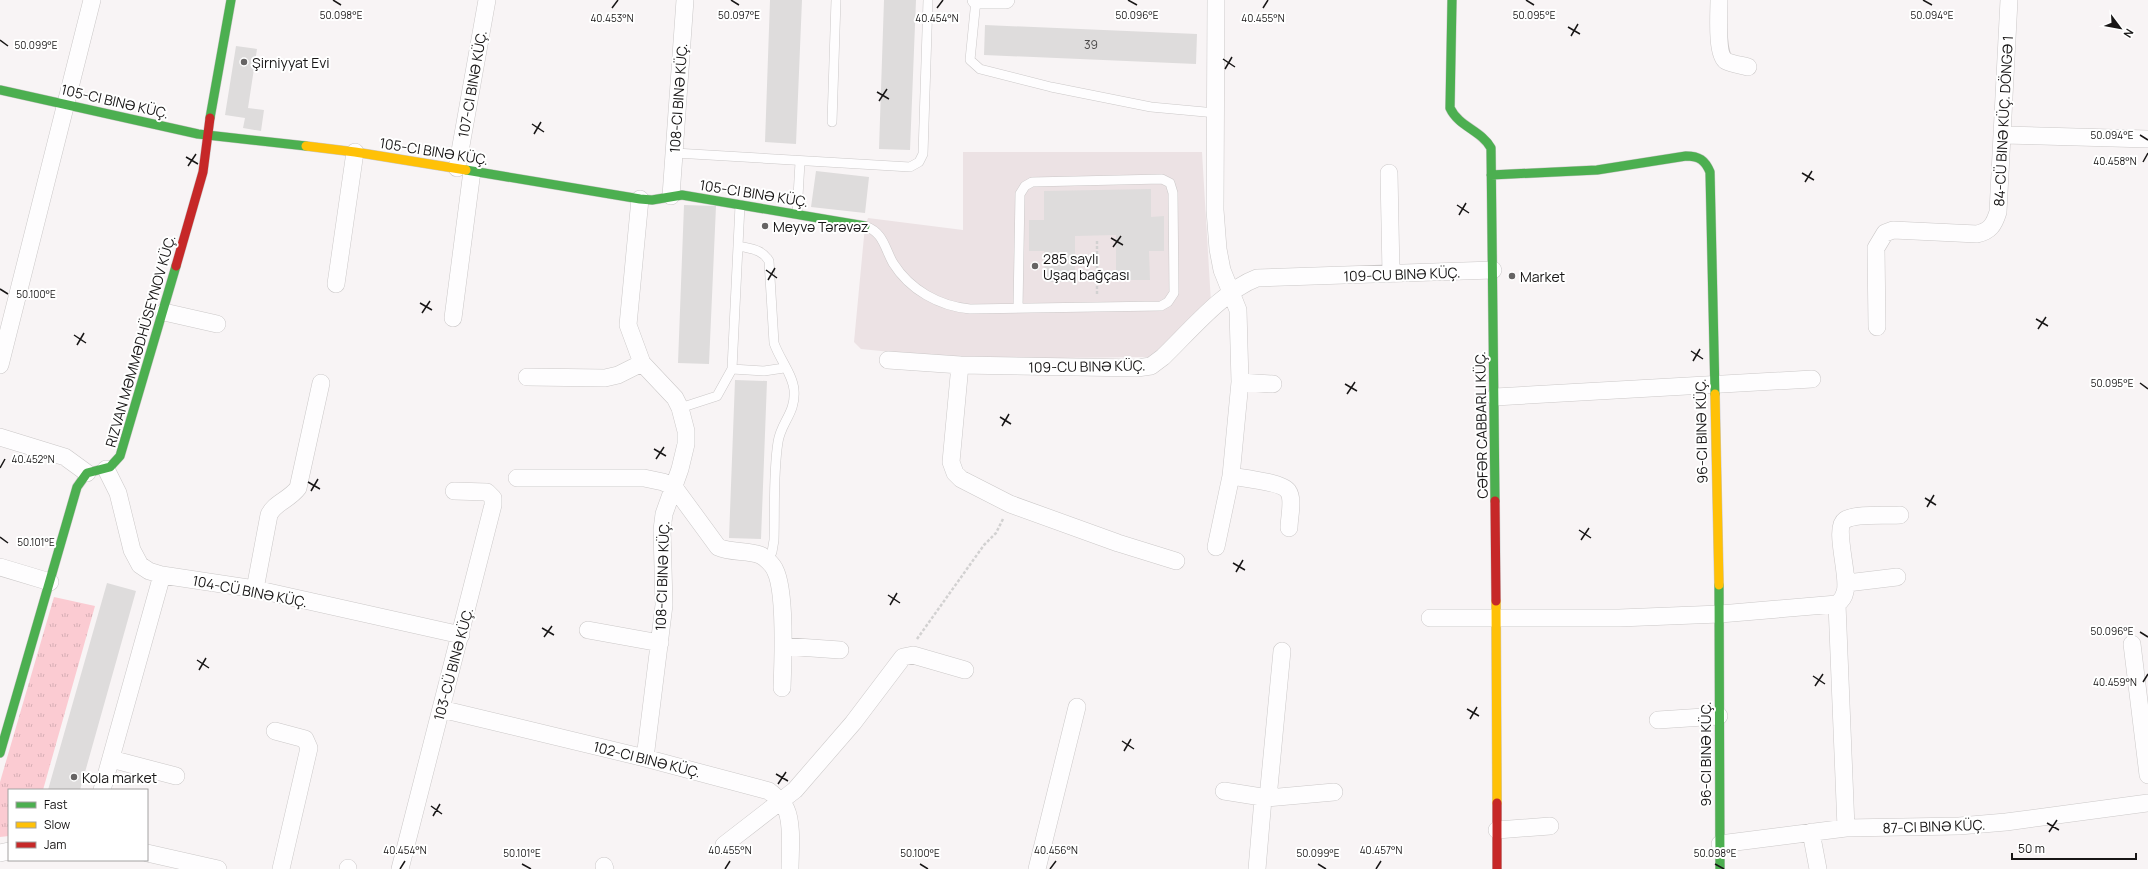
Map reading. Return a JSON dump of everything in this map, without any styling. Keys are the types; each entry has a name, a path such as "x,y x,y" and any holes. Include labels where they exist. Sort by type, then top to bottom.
{"street":[{"path":"0,365 92,0"},
{"name":"RIZVAN MƏMMƏDHÜSEYNOV KÜÇ.","path":"106,469 117,462 123,449 164,312 203,172 213,95 231,0"},
{"name":"107-CI BINƏ KÜÇ.","path":"453,318 464,170 487,0"},
{"name":"108-CI BINƏ KÜÇ.","path":"671,196 685,0"},
{"path":"976,0 1006,0"},
{"path":"1216,0 1216,210 1218,249 1222,270 1238,310 1240,326 1240,382 1231,476 1216,547"},
{"path":"1452,0 1450,108 1453,117 1459,123 1484,137 1491,148 1497,620 1497,869"},
{"path":"1718,0 1719,34 1722,57 1727,61 1748,67"},
{"name":"84-CÜ BINƏ KÜÇ. DÖNGƏ 1","path":"1877,327 1876,248 1879,239 1885,233 1893,230 1977,234 1987,232 1994,224 1998,212 2009,0"},
{"name":"105-CI BINƏ KÜÇ.","path":"0,90 209,135 355,152 640,200 652,200 682,195 865,226"},
{"path":"2003,135 2148,139"},
{"path":"336,284 355,152"},
{"path":"1491,175 1597,170 1686,156 1697,156 1706,162 1710,172 1720,614 1720,869"},
{"path":"1389,173 1391,274"},
{"name":"108-CI BINƏ KÜÇ.","path":"640,200 628,325 642,364 675,398 680,408 686,431 686,444 674,487 664,514 662,530 664,605 645,758"},
{"name":"109-CU BINƏ KÜÇ.","path":"888,360 960,365 1137,368 1151,366 1163,358 1231,292 1244,283 1257,278 1493,270"},
{"path":"164,312 217,324"},
{"path":"527,378 605,378 618,375 642,364"},
{"path":"960,365 951,462 955,473 961,479 1010,504 1118,543 1176,561"},
{"path":"1495,397 1812,379"},
{"path":"1240,382 1273,384"},
{"path":"255,589 272,509 291,497 298,488 321,383"},
{"path":"0,437 65,457 87,473"},
{"path":"0,753 77,487 87,473 106,469"},
{"name":"104-CÜ BINƏ KÜÇ.","path":"106,469 118,493 132,550 140,565 149,571 162,575 255,589 461,636"},
{"path":"1231,476 1281,485 1288,491 1290,498 1289,528"},
{"path":"517,478 644,478 663,482 674,487 718,547 725,550 760,555 767,560 775,570 779,583 783,646 782,688"},
{"name":"103-CÜ BINƏ KÜÇ.","path":"400,869 461,636 493,505 493,498 487,492 454,491"},
{"path":"1846,828 1837,604 1844,595 1847,583 1841,538 1842,524 1844,520 1852,517 1900,515"},
{"path":"0,567 50,582"},
{"path":"102,789 162,575"},
{"path":"1847,583 1897,576"},
{"path":"1430,618 1497,620 1619,618 1720,614 1837,604"},
{"path":"588,630 660,643"},
{"path":"2132,644 2148,776"},
{"path":"783,646 840,650"},
{"path":"1268,798 1282,651"},
{"path":"724,845 782,802 794,790 852,723 903,657 913,655 965,670"},
{"path":"1038,869 1077,707"},
{"name":"102-CI BINƏ KÜÇ.","path":"441,709 757,786 770,791 782,802"},
{"path":"1658,720 1719,716"},
{"path":"275,731 305,739 309,748 281,869"},
{"path":"111,759 176,776"},
{"path":"1224,791 1268,798 1334,792"},
{"path":"1257,869 1263,799 1268,798"},
{"path":"782,802 787,810 789,823 790,869"},
{"name":"87-CI BINƏ KÜÇ.","path":"1720,844 1846,828 1959,826 2006,822 2148,803"},
{"path":"1497,830 1550,826"},
{"path":"1811,832 1818,869"},
{"path":"148,853 218,869"}],"lane":[{"path":"832,122 836,0"},
{"path":"675,154 910,167 919,162 923,154 928,0"},
{"path":"976,0 970,60 980,70 1051,88 1151,107 1216,113"},
{"path":"798,214 800,162"},
{"path":"865,226 875,230 880,235 893,263 908,281 920,291 941,303 952,307 970,309 1161,306 1168,302 1174,293 1173,192 1170,183 1162,179 1032,182 1025,186 1020,194 1018,308"},
{"path":"680,408 717,396 724,386 732,369 740,204"},
{"path":"738,246 758,250 765,254 769,261 774,343 784,368 792,379 794,400 792,411 778,441 774,540 772,552 767,560"},
{"path":"732,369 764,371 784,368"}],"path":[{"path":"1097,241 1097,306"},
{"path":"913,655 917,637 984,545 996,533 1010,504"}],"shaded area":[{"name":"285 saylı Uşaq bağçası","path":"963,152 1202,152 1211,303 1150,357 961,359 861,349 854,342 865,226 868,218 963,230"}],"green space":[{"path":"54,597 95,606 43,789 8,789 8,836 0,837 0,782"}],"building":[{"path":"770,0 802,0 796,144 765,142"},
{"path":"884,0 916,0 910,150 879,149"},
{"path":"985,25 1197,34 1196,64 984,55"},
{"path":"236,46 257,49 248,108 264,110 261,131 243,128 245,118 225,115"},
{"path":"816,171 869,177 865,213 811,207"},
{"path":"1151,189 1151,217 1164,216 1164,251 1149,251 1150,280 1116,280 1116,235 1075,236 1075,282 1045,282 1044,251 1029,251 1029,220 1044,220 1044,191"},
{"path":"684,205 716,206 709,364 678,363"},
{"path":"735,380 767,381 761,539 729,538"},
{"path":"107,583 136,591 80,789 48,789"}],"traffic: fast":[{"path":"210,118 231,0"},
{"path":"1452,0 1450,108 1459,120 1482,137 1491,148 1495,501"},
{"path":"0,90 198,134 306,146"},
{"path":"1491,175 1597,170 1686,156 1695,157 1704,162 1710,172 1715,394"},
{"path":"466,170 640,199 652,200 682,195 865,226"},
{"path":"0,753 77,487 87,473 110,467 120,456 176,266"},
{"path":"1719,585 1720,869"}],"traffic: slow":[{"path":"306,146 355,152 466,170"},
{"path":"1715,394 1719,585"},
{"path":"1496,601 1497,803"}],"traffic: jam":[{"path":"176,266 203,172 210,118"},
{"path":"1495,501 1496,601"},
{"path":"1497,803 1497,869"}],"place":[{"name":"Şirniyyat Evi","path":"244,62"},
{"name":"Meyvə Tərəvəz","path":"765,226"},
{"name":"285 saylı Uşaq bağçası","path":"1035,266"},
{"name":"Market","path":"1512,276"},
{"name":"Kola market","path":"74,777"}]}
